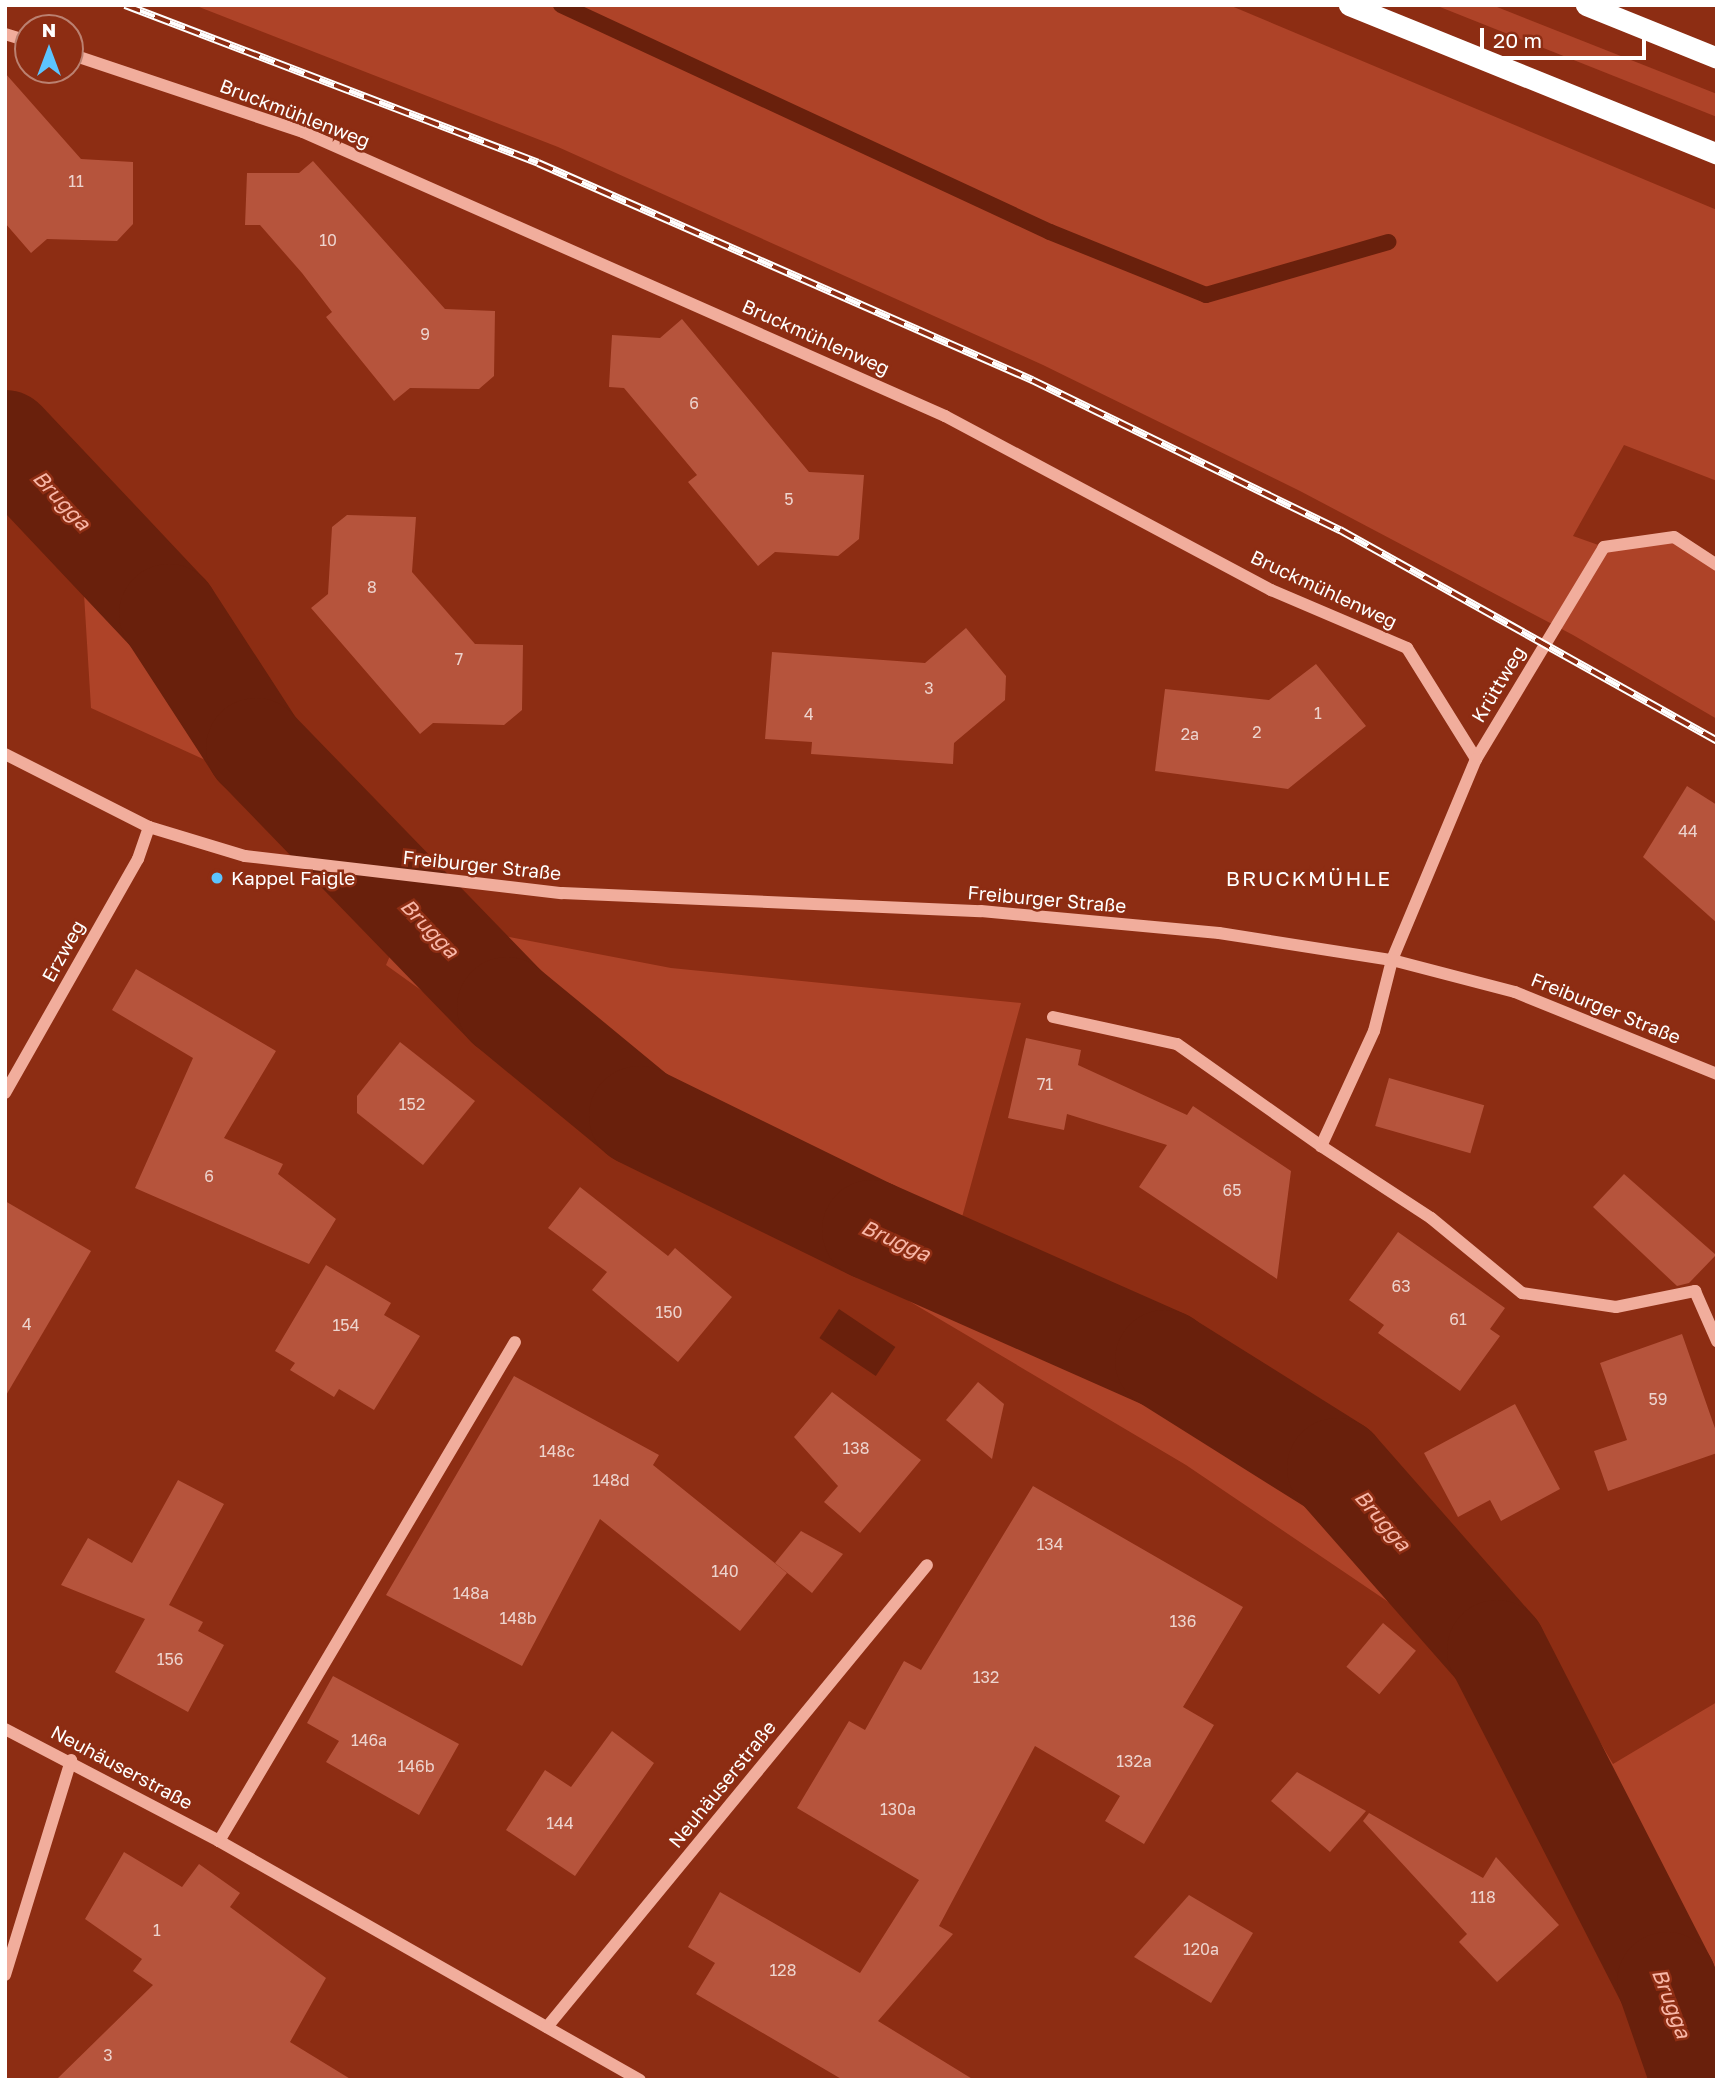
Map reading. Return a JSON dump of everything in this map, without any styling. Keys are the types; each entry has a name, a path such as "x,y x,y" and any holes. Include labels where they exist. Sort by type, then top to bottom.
{"highway":[{"path":"1349,5 1717,155"},
{"path":"1586,5 1717,58"}],"street":[{"name":"Bruckmühlenweg","path":"84,59 303,132 945,416 1271,590 1406,648 1476,759"},
{"name":"Krüttweg","path":"1321,1146 1374,1031 1392,960 1476,759 1604,547 1674,537 1717,565"},
{"name":"Freiburger Straße","path":"5,754 149,827 245,856 458,884 981,911 1219,933 1392,960 1515,992 1717,1074"},
{"name":"Erzweg","path":"5,1093 138,859 149,827"},
{"path":"1053,1017 1177,1044 1321,1146 1431,1218 1521,1293 1616,1307 1695,1291 1717,1341"},
{"path":"219,1841 515,1342"},
{"name":"Neuhäuserstraße","path":"547,2026 927,1565"},
{"name":"Neuhäuserstraße","path":"5,1729 71,1760 219,1841 640,2080"},
{"path":"5,1975 71,1760"}],"shaded area":[{"path":"194,5 1229,5 1717,210 1717,481 1624,445 1573,536 1604,547 1674,537 1717,565 1717,719 1573,635 1300,491 1043,365 558,147"},
{"path":"1435,5 1492,5 1717,94 1717,117"},
{"path":"5,412 133,537 327,772 360,798 258,784 91,708 83,578 5,491"},
{"path":"403,926 499,935 671,968 1021,1003 959,1228 1131,1301 1262,1375 1355,1451 1483,1576 1570,1691 1613,1764 1717,1702 1717,2080 1654,2080 1606,1946 1470,1683 1418,1622 1186,1465 598,1117 386,965"},
{"path":"839,1309 895,1347 876,1376 819,1338"}],"building":[{"path":"5,73 81,159 133,162 133,224 117,241 47,239 31,253 5,223"},
{"path":"313,161 445,309 495,311 494,376 479,389 410,388 394,401 326,317 332,312 302,273 260,225 245,225 247,173 299,173"},
{"path":"682,319 809,472 864,475 859,539 838,556 775,552 758,566 688,482 697,475 624,388 609,387 612,335 660,338"},
{"path":"347,515 416,517 412,572 475,644 523,645 522,710 504,725 433,723 420,734 311,608 328,594 332,527"},
{"path":"966,628 1006,676 1005,700 954,743 953,764 811,754 812,742 765,739 772,652 925,663"},
{"path":"1316,664 1366,726 1288,789 1155,771 1165,689 1269,700"},
{"path":"1687,786 1717,805 1717,923 1643,857"},
{"path":"136,969 276,1051 224,1138 283,1164 278,1174 336,1219 309,1264 135,1188 193,1058 112,1010"},
{"path":"1026,1038 1081,1050 1078,1065 1187,1115 1193,1106 1291,1171 1277,1279 1139,1187 1167,1145 1067,1114 1064,1130 1008,1118"},
{"path":"400,1042 475,1101 423,1165 357,1113 357,1096"},
{"path":"1389,1078 1484,1105 1470,1153 1375,1126"},
{"path":"1624,1174 1716,1255 1689,1283 1677,1286 1593,1207"},
{"path":"580,1187 668,1256 675,1248 732,1297 678,1362 592,1290 607,1272 548,1228"},
{"path":"5,1201 91,1251 5,1397"},
{"path":"1398,1232 1505,1308 1490,1329 1500,1336 1460,1391 1378,1333 1384,1325 1349,1300"},
{"path":"326,1265 391,1303 384,1315 420,1336 374,1410 339,1389 334,1397 290,1370 295,1363 275,1351"},
{"path":"1682,1334 1717,1434 1717,1453 1608,1491 1594,1451 1627,1440 1600,1363"},
{"path":"514,1376 659,1455 653,1465 787,1573 740,1631 600,1519 522,1666 386,1595"},
{"path":"978,1382 1004,1404 992,1459 946,1420"},
{"path":"832,1392 921,1460 860,1533 824,1502 838,1486 794,1437"},
{"path":"1515,1404 1560,1489 1501,1521 1490,1500 1458,1517 1424,1453"},
{"path":"178,1480 224,1504 169,1605 203,1622 198,1631 224,1645 188,1712 115,1672 145,1619 61,1585 88,1538 132,1563"},
{"path":"1033,1486 1243,1607 1183,1707 1214,1725 1144,1844 1105,1821 1120,1796 1035,1746 939,1926 953,1934 878,2021 974,2080 843,2080 696,1994 715,1963 688,1947 720,1892 860,1973 919,1880 797,1808 849,1721 865,1730 904,1661 921,1670"},
{"path":"801,1531 843,1554 812,1593 775,1563"},
{"path":"1383,1623 1416,1651 1379,1694 1346,1667"},
{"path":"333,1676 459,1744 419,1815 326,1762 339,1741 307,1723"},
{"path":"612,1731 654,1763 575,1876 506,1830 545,1770 571,1787"},
{"path":"1297,1772 1366,1811 1330,1852 1271,1801"},
{"path":"1369,1813 1483,1878 1496,1857 1559,1925 1497,1982 1459,1942 1467,1934 1363,1821"},
{"path":"124,1852 182,1887 199,1864 240,1893 230,1907 326,1978 290,2042 352,2080 56,2080 153,1985 133,1971 142,1959 85,1919"},
{"path":"1189,1895 1253,1933 1211,2003 1134,1957"}],"waterway":[{"path":"561,5 1050,232 1206,295 1388,242"},
{"name":"Brugga","path":"5,440 169,614 256,748 507,1007 639,1116 872,1230 1165,1360 1337,1468 1497,1650 1667,1982 1701,2080"}],"railway":[{"path":"125,5 538,163 1032,380 1340,530 1717,741"}],"place":[{"name":"Kappel Faigle","path":"217,878"}],"district":[{"name":"BRUCKMÜHLE","path":"1309,878"}]}
